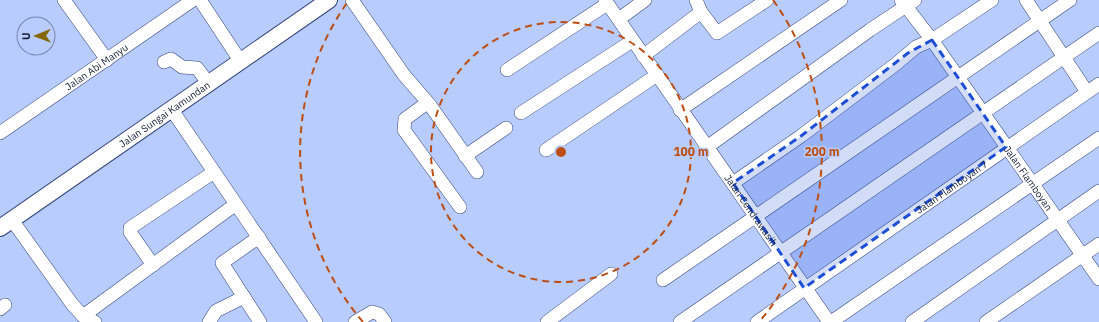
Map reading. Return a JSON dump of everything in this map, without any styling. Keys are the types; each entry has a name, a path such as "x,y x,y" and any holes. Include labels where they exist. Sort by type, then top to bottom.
{"main road":[{"name":"Jalan Sungai Kamundan","path":"6,224 329,0"}],"street":[{"path":"64,0 107,60"},
{"name":"Jalan Abi Manyu","path":"0,133 193,0"},
{"path":"200,0 241,62"},
{"path":"352,0 404,75 433,110 477,172"},
{"path":"619,18 645,0"},
{"path":"696,0 701,12 717,33 767,0"},
{"path":"680,110 841,0"},
{"path":"733,183 802,136 896,64 908,53 932,40 992,0"},
{"path":"1026,0 1087,92"},
{"path":"663,280 1070,0"},
{"path":"507,70 606,2"},
{"name":"Jalan Cendrawasih","path":"606,2 619,18 632,41 733,183 804,288 830,322"},
{"path":"707,147 907,2"},
{"name":"Jalan Flamboyan","path":"907,2 1031,184 1099,279"},
{"path":"643,56 701,12"},
{"path":"680,322 781,254 1099,33"},
{"path":"521,113 632,41"},
{"path":"164,62 171,59 182,67 197,68 209,84"},
{"path":"546,150 657,75"},
{"name":"Jalan Flamboyan 7","path":"757,322 1006,147 1099,84"},
{"path":"427,103 405,119 404,130 460,207"},
{"path":"172,110 316,322"},
{"path":"465,156 506,128"},
{"path":"830,322 1099,138"},
{"path":"153,264 130,232 130,228 214,172"},
{"path":"912,322 1099,190"},
{"path":"83,316 236,204"},
{"path":"6,224 72,304 83,316 95,322"},
{"path":"259,237 222,263 260,322"},
{"path":"986,322 1099,244"},
{"path":"546,322 611,274"},
{"path":"209,322 216,311 244,297"},
{"path":"355,322 372,312 379,314 385,322"}],"highlighted area":[{"path":"932,40 1006,147 804,288 733,183 801,136 908,53"}]}
